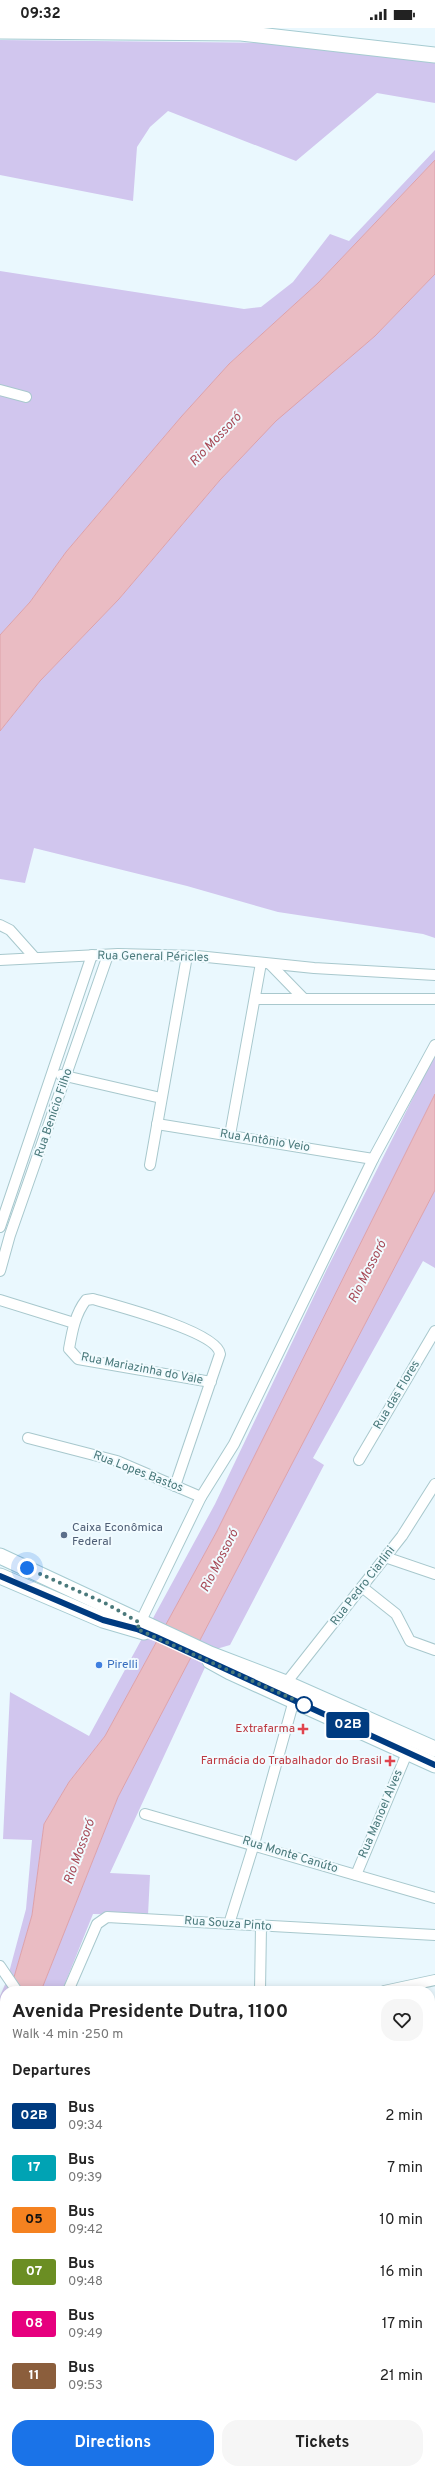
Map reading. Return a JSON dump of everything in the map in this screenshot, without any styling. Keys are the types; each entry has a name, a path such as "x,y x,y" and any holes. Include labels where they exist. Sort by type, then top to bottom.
{"main road":[{"path":"246,28 435,49"},
{"path":"0,32 241,33 435,55"},
{"path":"0,1556 107,1604 142,1627 208,1657 286,1683 435,1750"},
{"path":"0,1576 103,1620 142,1627"},
{"path":"208,1657 230,1672 435,1765"}],"street":[{"path":"0,390 26,397"},
{"path":"0,925 10,930 35,958"},
{"name":"Rua General Péricles","path":"0,960 92,955 187,956 435,975"},
{"name":"Rua Benício Filho","path":"0,1227 54,1074 92,955"},
{"name":"Rua Benício Filho","path":"0,1271 3,1247 67,1076 108,955"},
{"path":"150,1165 187,956"},
{"path":"230,1135 256,999 266,963 304,999"},
{"path":"256,999 435,998"},
{"path":"142,1627 201,1497 234,1444 373,1159 435,1045"},
{"path":"54,1074 162,1098"},
{"name":"Rua Antônio Veio","path":"157,1124 373,1159"},
{"path":"0,1300 74,1323 86,1300 93,1299 156,1317 211,1342 220,1351 211,1382 175,1486"},
{"name":"Rua Mariazinha do Vale","path":"74,1323 70,1349 74,1356 78,1359 211,1382"},
{"name":"Rua das Flores","path":"359,1460 435,1331"},
{"name":"Rua Lopes Bastos","path":"28,1438 116,1461 201,1497"},
{"name":"Rua Pedro Ciarlini","path":"286,1683 402,1536 435,1484"},
{"path":"385,1557 435,1574"},
{"path":"362,1587 396,1614 410,1641 435,1650"},
{"path":"229,1924 254,1844 294,1700"},
{"name":"Rua Manoel Alves","path":"356,1875 406,1753"},
{"name":"Rua Monte Canúto","path":"145,1814 254,1844 435,1898"},
{"name":"Rua Souza Pinto","path":"70,1986 97,1924 107,1917 435,1935"},
{"path":"260,1986 261,1926"},
{"path":"0,1966 13,1986"},
{"path":"407,1986 435,1980"}],"shaded area":[{"path":"0,40 272,43 435,63 435,103 377,93 296,161 168,111 150,127 137,147 133,201 0,175"},
{"path":"435,150 435,160 318,283 229,364 181,417 66,552 30,602 0,635 0,271 244,309 261,307 293,282 330,234 349,241"},
{"path":"435,274 435,938 423,934 278,912 187,886 34,848 25,883 0,879 0,731 40,681 119,599 220,480 276,420 375,336"},
{"path":"435,1054 435,1094 217,1531 105,1736 69,1782 44,1824 32,1915 11,1986 4,1986 26,1909 32,1840 3,1839 10,1692 89,1736 215,1504 327,1269"},
{"path":"435,1190 435,1268 423,1261 313,1458 324,1465 230,1645 213,1650 110,1873 150,1875 148,1915 93,1914 64,1986 43,1986 118,1797"}],"water":[{"name":"Rio Mossoró","path":"435,160 435,274 375,336 276,421 220,480 119,599 40,681 0,731 0,635 30,602 66,552 181,417 229,364 318,283"},
{"name":"Rio Mossoró","path":"435,1094 435,1190 118,1797 43,1986 11,1986 32,1915 44,1824 69,1782 105,1736 217,1531"}],"bus line":[{"name":"02B","path":"0,1576 103,1620 137,1629 156,1637 435,1765"}],"place":[{"name":"Caixa Econômica Federal","path":"64,1535"},
{"name":"Pirelli","path":"99,1665"},
{"name":"Extrafarma","path":"303,1729"},
{"name":"Farmácia do Trabalhador do Brasil","path":"390,1761"}],"route":[{"path":"27,1568 107,1604 140,1623 137,1629 308,1706 304,1705"}]}
